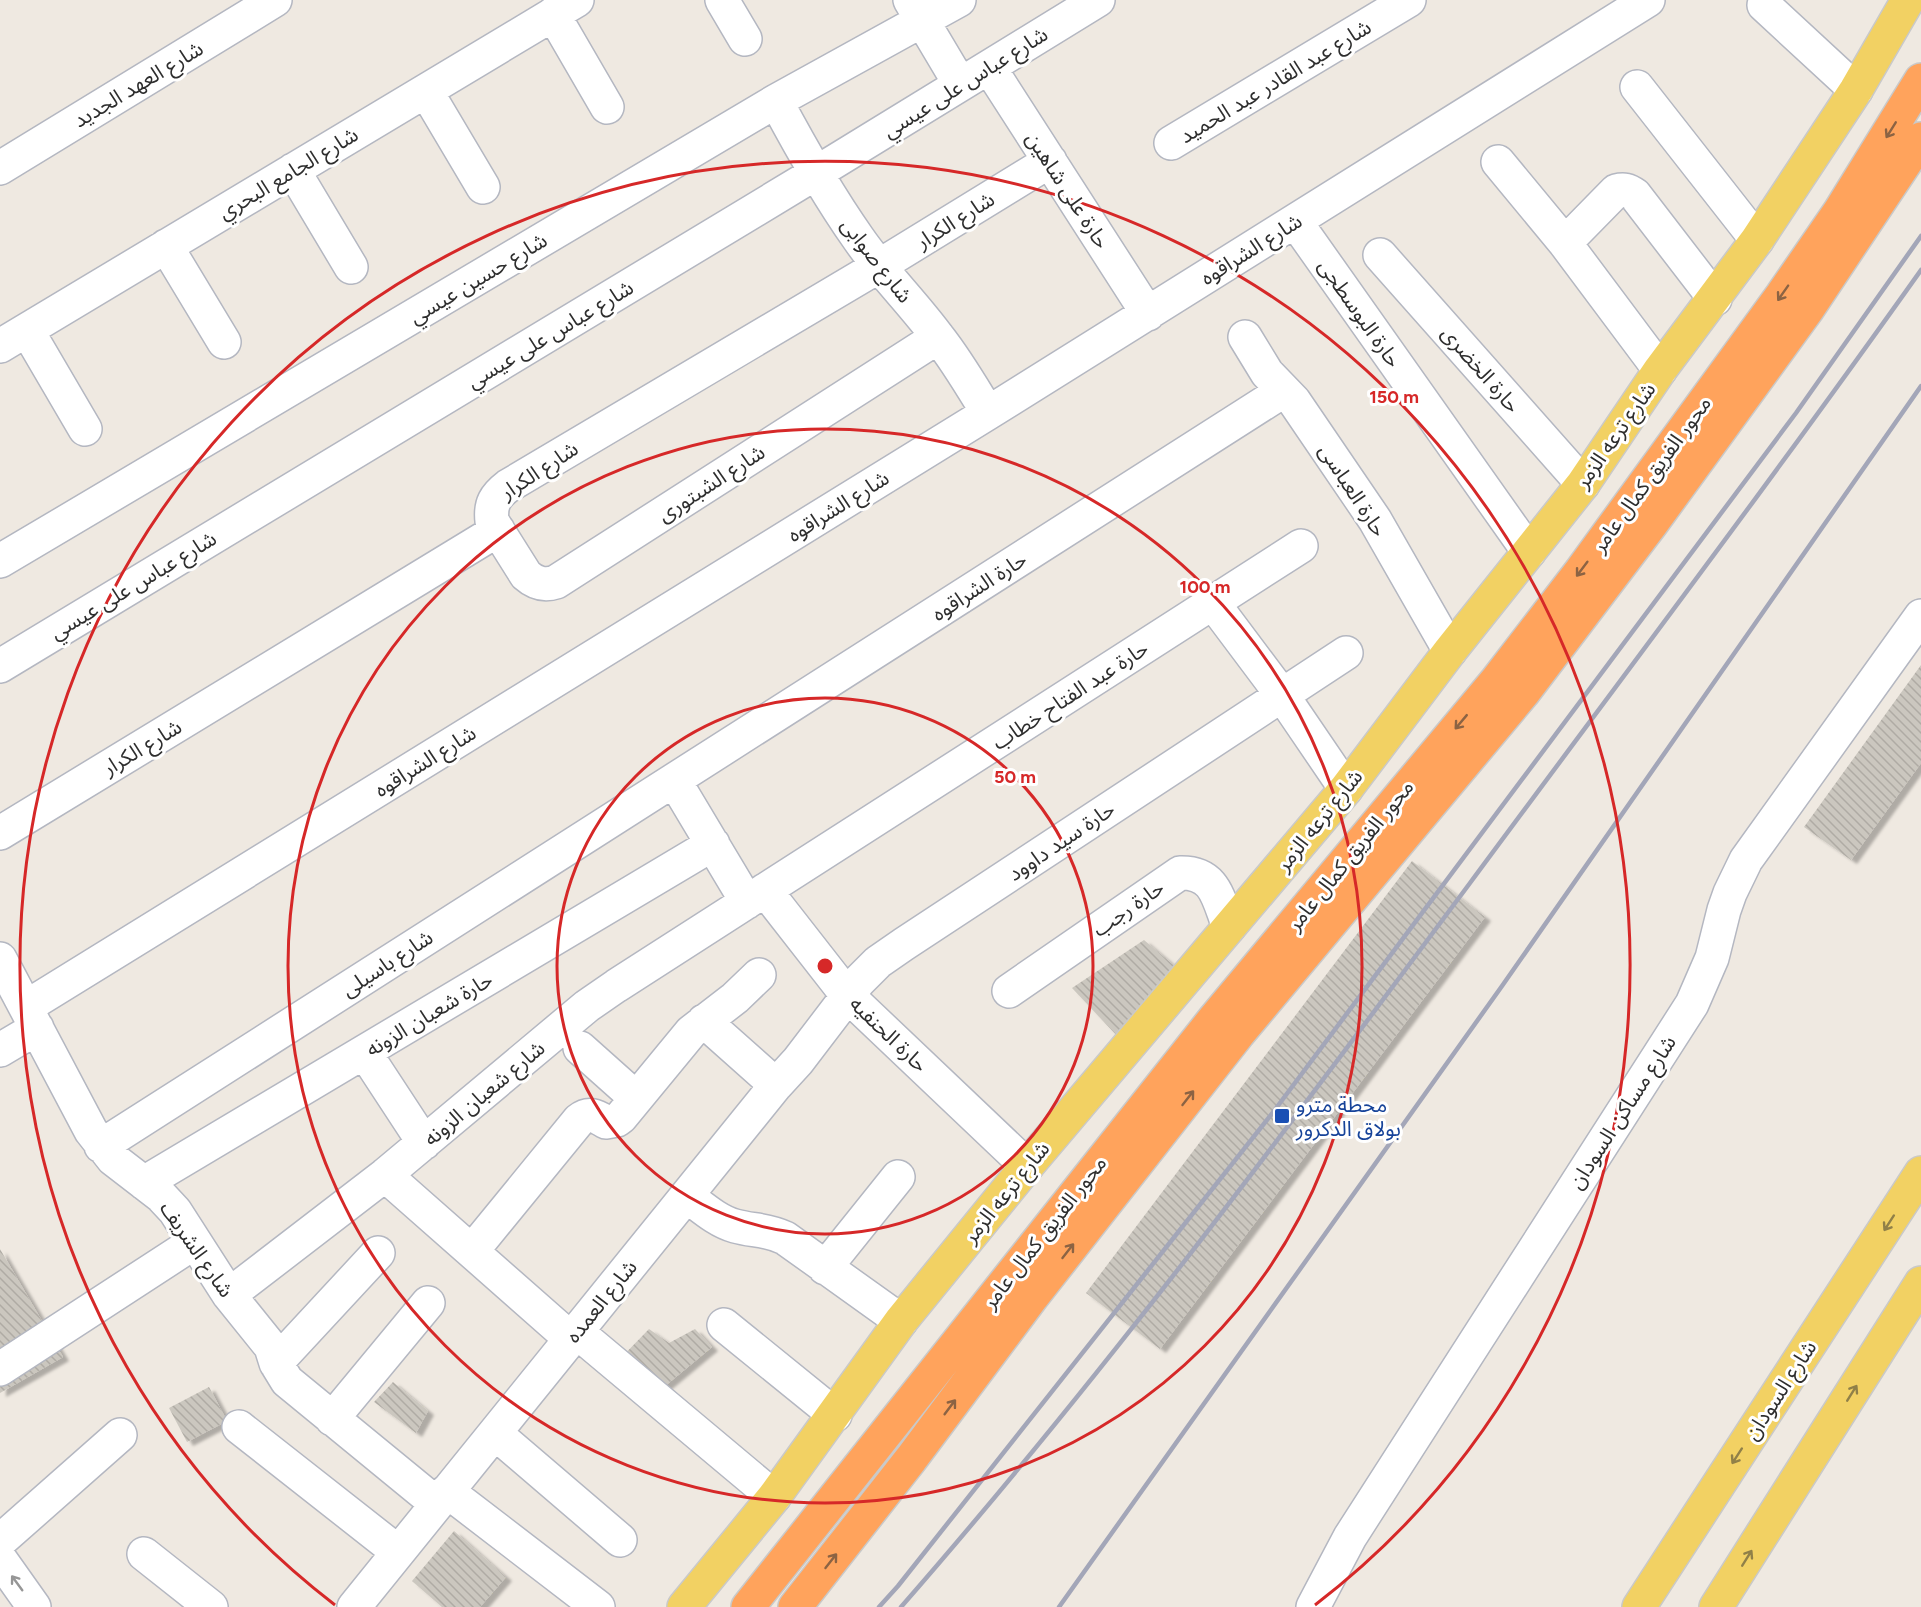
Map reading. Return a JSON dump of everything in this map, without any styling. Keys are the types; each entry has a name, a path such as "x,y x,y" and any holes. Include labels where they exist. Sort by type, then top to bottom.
{"highway":[{"name":"محور الفريق كمال عامر","path":"748,1607 1215,1018 1497,680 1581,571 1782,295 1840,211 1921,80"},
{"name":"محور الفريق كمال عامر","path":"795,1607 911,1459 1032,1297 1238,1034 1523,693 1652,524 1807,310 1921,139"}],"main road":[{"name":"شارع ترعه الزمر","path":"684,1607 774,1497 900,1322 1027,1166 1346,789 1450,651 1583,484 1660,370 1757,240 1856,90 1908,0"},
{"name":"شارع السودان","path":"1639,1607 1921,1173"},
{"path":"1716,1607 1921,1283"}],"street":[{"name":"شارع العهد الجديد","path":"0,168 275,0"},
{"path":"722,0 745,39"},
{"name":"شارع حسين عيسي","path":"0,561 776,101 916,10 959,0"},
{"name":"شارع عباس على عيسي","path":"0,666 1098,0"},
{"name":"شارع عبد القادر عبد الحميد","path":"1171,143 1409,0"},
{"name":"شارع الشراقوه","path":"0,1050 31,1017 1648,0"},
{"path":"1764,4 1856,90"},
{"path":"565,7 608,107"},
{"name":"شارع الجامع البحري","path":"14,338 565,7"},
{"path":"916,10 960,84"},
{"name":"حارة على شاهين","path":"989,67 1148,314"},
{"path":"1637,87 1757,240"},
{"path":"426,91 483,187"},
{"name":"شارع صوابى","path":"776,101 816,173 857,237 938,337 988,413"},
{"name":"شارع الكرار","path":"0,833 498,530 492,521 493,501 507,486 879,266 1050,161"},
{"path":"1498,162 1565,243 1660,370"},
{"path":"293,170 351,267"},
{"path":"1565,243 1616,191 1629,190 1715,299"},
{"name":"حارة البوسطجى","path":"1295,221 1529,552"},
{"path":"166,246 224,342"},
{"name":"حارة الخضرى","path":"1380,255 1583,484"},
{"name":"شارع الشبتورى","path":"498,530 526,575 532,580 548,585 556,582 938,337"},
{"name":"حارة العباسى","path":"1245,337 1267,373 1300,409 1375,520 1450,651"},
{"path":"14,338 86,429"},
{"name":"حارة الشراقوه","path":"674,780 1283,391"},
{"name":"حارة عبد الفتاح خطاب","path":"756,896 1301,546"},
{"path":"1213,603 1282,695 1346,789"},
{"name":"شارع مساكن السودان","path":"1313,1607 1362,1518 1692,1004 1712,958 1727,901 1746,860 1921,616"},
{"name":"حارة سيد داوود","path":"847,995 878,962 904,944 1346,654"},
{"name":"حارة الحنفيه","path":"674,780 713,844 756,896 847,995 1027,1166"},
{"name":"شارع باسيلى","path":"101,1146 674,780"},
{"name":"حارة شعبان الزونه","path":"144,1184 713,844"},
{"name":"حارة رجب","path":"1009,991 1180,873 1192,873 1204,877 1213,886 1229,927"},
{"name":"شارع شعبان الزونه","path":"229,1295 385,1175 587,1006 756,896"},
{"name":"شارع الشريف","path":"0,959 82,1116 101,1146 113,1159 160,1196 175,1211 229,1295 271,1347 276,1363 287,1381 332,1419 598,1607"},
{"path":"472,1251 579,1120 592,1115 606,1122 617,1120 678,1047 704,1021 735,998 759,975"},
{"name":"شارع العمده","path":"354,1607 776,1085 798,1061 847,995"},
{"path":"704,1021 776,1085"},
{"path":"580,1048 636,1098"},
{"path":"365,1053 424,1143"},
{"path":"385,1175 472,1251 774,1497"},
{"path":"825,1268 898,1177"},
{"path":"687,1196 727,1224 773,1232 785,1238 900,1322"},
{"path":"0,1369 195,1242"},
{"path":"276,1363 378,1253"},
{"path":"332,1419 428,1304"},
{"path":"724,1325 835,1415"},
{"path":"239,1427 398,1552"},
{"path":"495,1433 620,1540"},
{"path":"0,1541 120,1435"},
{"path":"144,1554 211,1607"},
{"path":"0,1559 34,1607"}],"building":[{"path":"1921,665 1921,763 1851,860 1804,827"},
{"name":"محطة مترو بولاق الدكرور","path":"1412,861 1485,917 1160,1349 1086,1293"},
{"path":"1144,940 1178,969 1121,1040 1072,988"},
{"path":"0,1249 63,1357 0,1393"},
{"path":"649,1329 669,1343 695,1329 712,1347 653,1396 615,1364"},
{"path":"393,1382 428,1411 416,1433 374,1402"},
{"path":"209,1387 227,1421 187,1442 169,1408"},
{"path":"454,1531 506,1577 480,1607 442,1607 412,1581"}],"railway":[{"path":"879,1607 1274,1111 1796,413 1921,236"},
{"path":"901,1607 976,1520 1193,1251 1697,578 1921,270"},
{"path":"1059,1607 1502,986 1921,386"}],"place":[{"name":"محطة مترو بولاق الدكرور","path":"1282,1116"}]}
